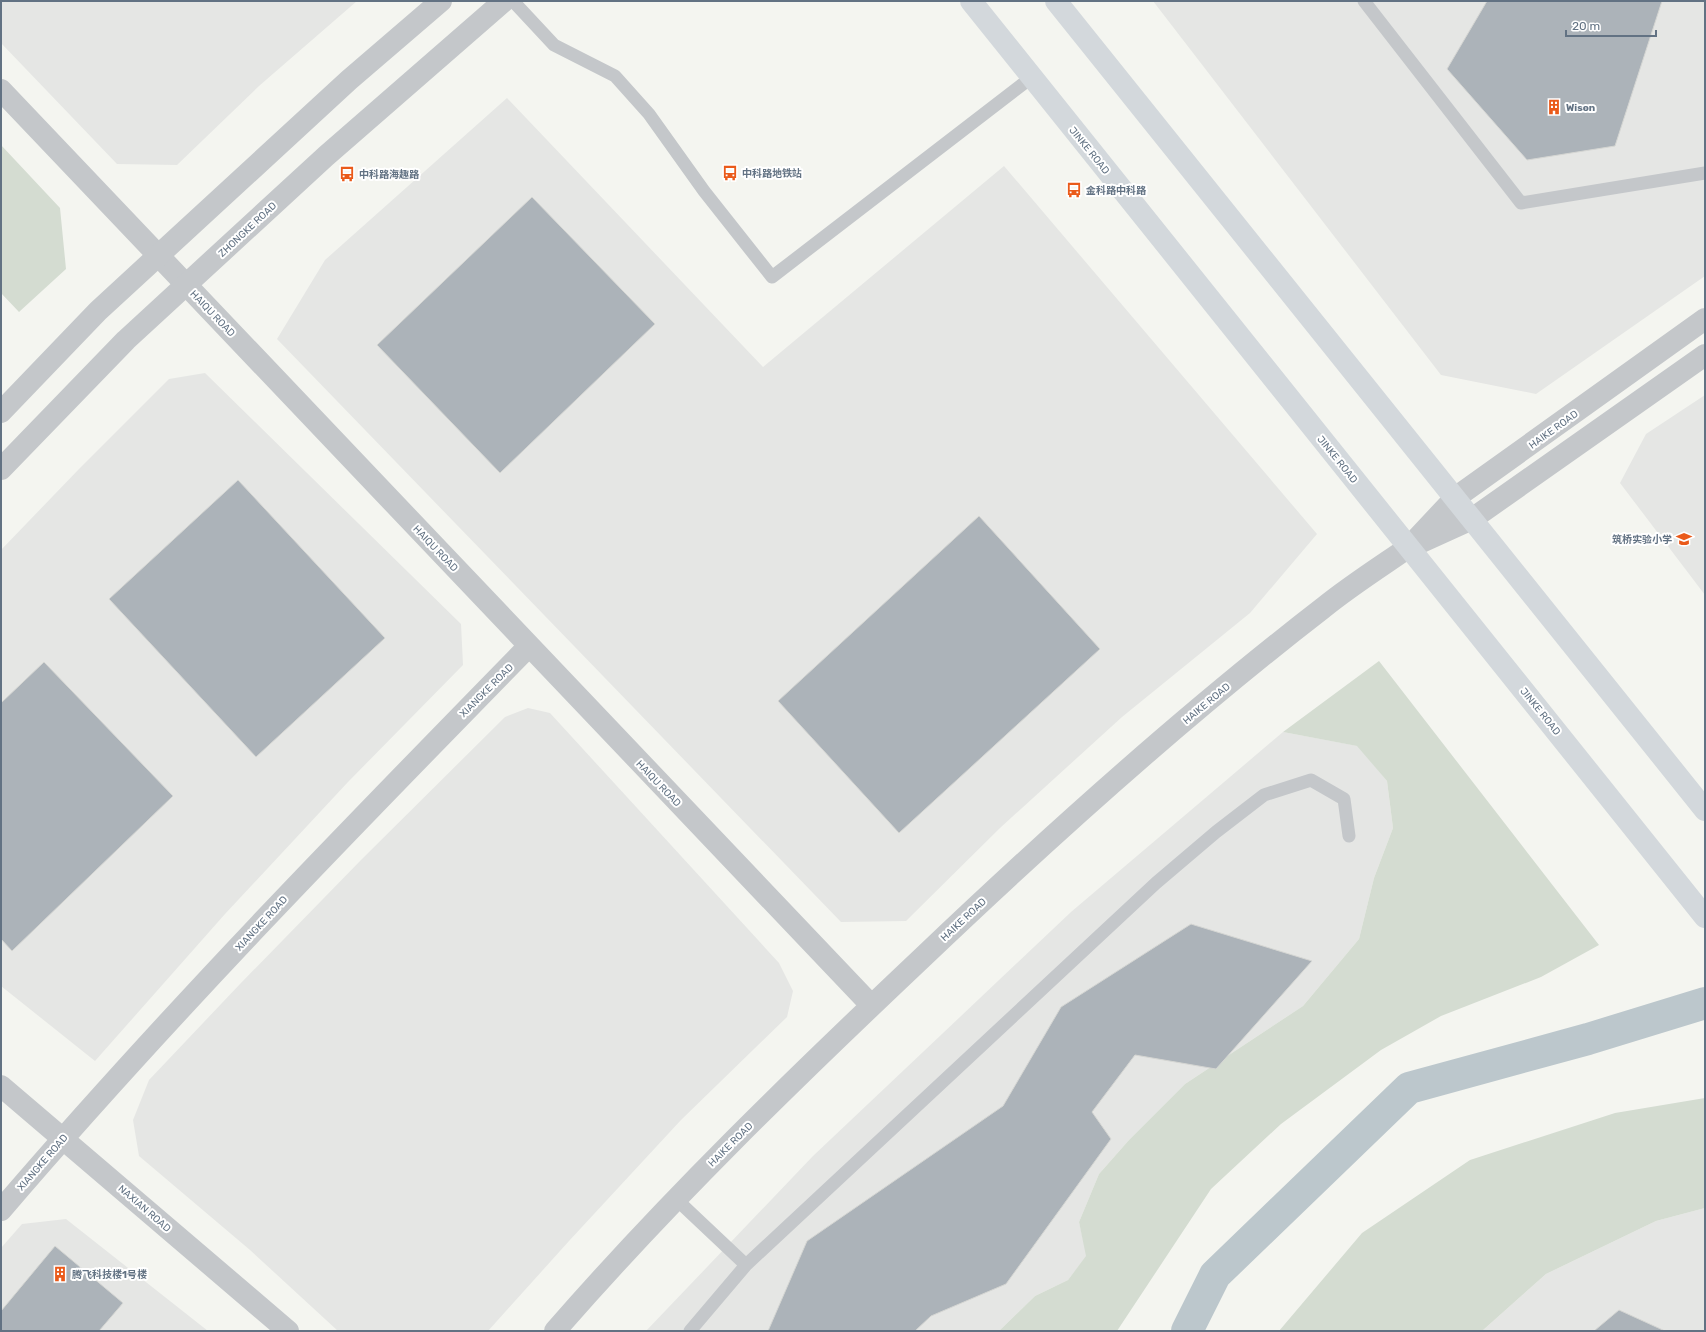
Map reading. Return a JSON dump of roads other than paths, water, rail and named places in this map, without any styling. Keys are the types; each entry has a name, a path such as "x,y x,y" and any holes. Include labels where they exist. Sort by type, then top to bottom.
{"main road":[{"name":"JINKE ROAD","path":"971,1 1705,916"},
{"path":"1056,1 1705,810"}],"street":[{"path":"1,412 98,311 344,85 441,1"},
{"name":"ZHONGKE ROAD","path":"1,469 126,340 376,111 504,1"},
{"name":"HAIQU ROAD","path":"1,90 871,1005"},
{"name":"HAIKE ROAD","path":"1409,547 1455,498 1705,319"},
{"name":"HAIKE ROAD","path":"555,1331 676,1199 796,1077 871,1005 1077,814 1217,694 1325,606 1409,547 1472,519 1705,355"},
{"name":"XIANGKE ROAD","path":"1,1210 62,1138 337,842 529,646"},
{"name":"NAXIAN ROAD","path":"1,1086 288,1331"}],"lane":[{"path":"513,1 554,45 615,76 649,114 704,191 772,277 1032,77"},
{"path":"1364,1 1521,203 1705,173"},
{"path":"690,1331 746,1265 1156,883 1216,832 1264,795 1311,780 1344,799 1349,836"},
{"path":"676,1199 746,1265"}],"waterway":[{"path":"1187,1331 1215,1275 1409,1088 1588,1039 1705,1003"}],"place":[{"name":"Wison","path":"1554,107"},
{"name":"中科路地铁站","path":"730,173"},
{"name":"中科路海趣路","path":"347,174"},
{"name":"金科路中科路","path":"1074,190"},
{"name":"筑桥实验小学","path":"1684,539"},
{"name":"腾飞科技楼1号楼","path":"60,1274"}]}
